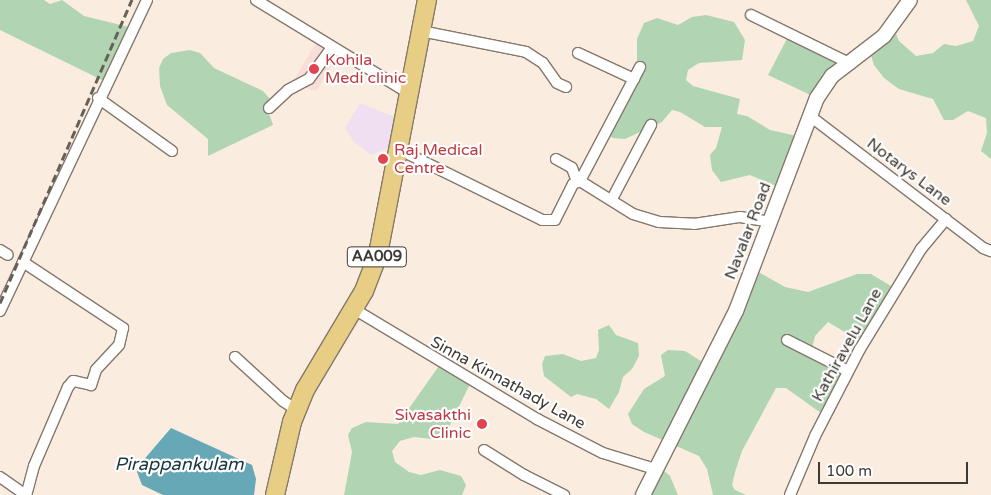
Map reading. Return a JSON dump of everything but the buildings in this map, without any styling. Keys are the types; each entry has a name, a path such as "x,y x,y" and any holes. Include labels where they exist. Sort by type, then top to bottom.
{"highway":[{"name":"AA009","path":"275,495 280,464 298,410 325,353 364,291 378,254 400,150 427,0"}],"street":[{"path":"0,311 98,98 147,0"},
{"path":"256,0 410,94"},
{"name":"Navalar Road","path":"643,495 736,311 817,98 832,76 851,64 884,36 910,0"},
{"path":"750,15 851,64"},
{"path":"421,31 526,52 543,63 557,83 566,87"},
{"path":"269,108 288,90 309,79 332,47"},
{"path":"578,53 634,78"},
{"path":"400,150 542,220 555,220 573,184 579,182 640,66"},
{"path":"98,98 172,151"},
{"name":"Notarys Lane","path":"810,116 991,251"},
{"path":"612,199 651,125"},
{"path":"556,159 572,168 579,182 612,199 633,214 659,222 694,224 740,217 771,222"},
{"name":"Kathiravelu Lane","path":"790,495 848,371 916,255 946,219"},
{"path":"0,477 13,491 26,495 34,466 68,387 73,380 91,385 96,370 119,345 123,328 23,262"},
{"name":"Sinna Kinnathady Lane","path":"354,309 537,419 603,453 655,469"},
{"path":"787,340 848,371"},
{"path":"235,357 283,401 298,410"},
{"path":"484,450 564,495"}],"shaded area":[{"name":"Kohila Medi clinic","path":"319,38 340,52 317,90 311,90 300,85 295,78"},
{"path":"360,103 405,121 400,150 385,149 371,155 354,142 345,128"}],"green space":[{"path":"0,0 44,0 50,4 62,0 84,16 133,28 106,82 0,30"},
{"path":"966,0 991,0 991,159 981,151 987,133 986,118 968,111 953,120 944,120 933,99 899,89 884,78 874,65 869,49 893,26 899,41 916,56 933,53 944,44 956,46 973,41 979,26"},
{"path":"706,15 734,22 745,40 742,60 699,63 688,70 686,80 693,86 740,99 737,114 747,116 770,130 802,137 783,189 750,175 721,182 712,170 710,155 716,148 722,127 705,127 680,112 672,110 662,122 625,139 613,138 603,131 637,65 637,39 644,23 657,18 678,25 692,17"},
{"path":"790,33 851,64 817,98 768,75"},
{"path":"190,50 200,53 214,68 263,91 270,99 269,113 273,125 208,156 208,139 167,105 160,86 159,68 163,59 171,53"},
{"path":"753,269 785,287 808,292 857,274 871,274 896,289 863,343 828,322 815,336 811,352 848,371 825,416 786,388 776,388 742,451 735,472 732,485 735,490 746,495 713,495 707,469 699,456 644,432 632,424 628,414 644,389 665,376 661,355 668,350 685,351 707,365"},
{"path":"609,325 616,335 638,343 639,356 632,369 623,377 619,392 609,409 596,399 577,394 571,397 544,376 542,364 545,356 563,354 581,361 596,358 599,350 598,330"},
{"path":"441,363 471,382 448,429 432,439 414,437 400,441 392,451 395,462 409,472 421,475 440,470 461,476 466,485 462,495 344,495 352,452 348,435 352,428 366,422 398,424"},
{"path":"657,465 670,476 678,495 643,495"}],"water":[{"name":"Pirappankulam","path":"171,428 252,465 256,479 254,495 163,495 142,485 137,472 141,463"}],"railway":[{"path":"0,303 132,0"}],"place":[{"name":"Kohila Medi clinic","path":"314,69"},
{"name":"Raj Medical Centre","path":"383,159"},
{"name":"Sivasakthi Clinic","path":"482,424"}]}
